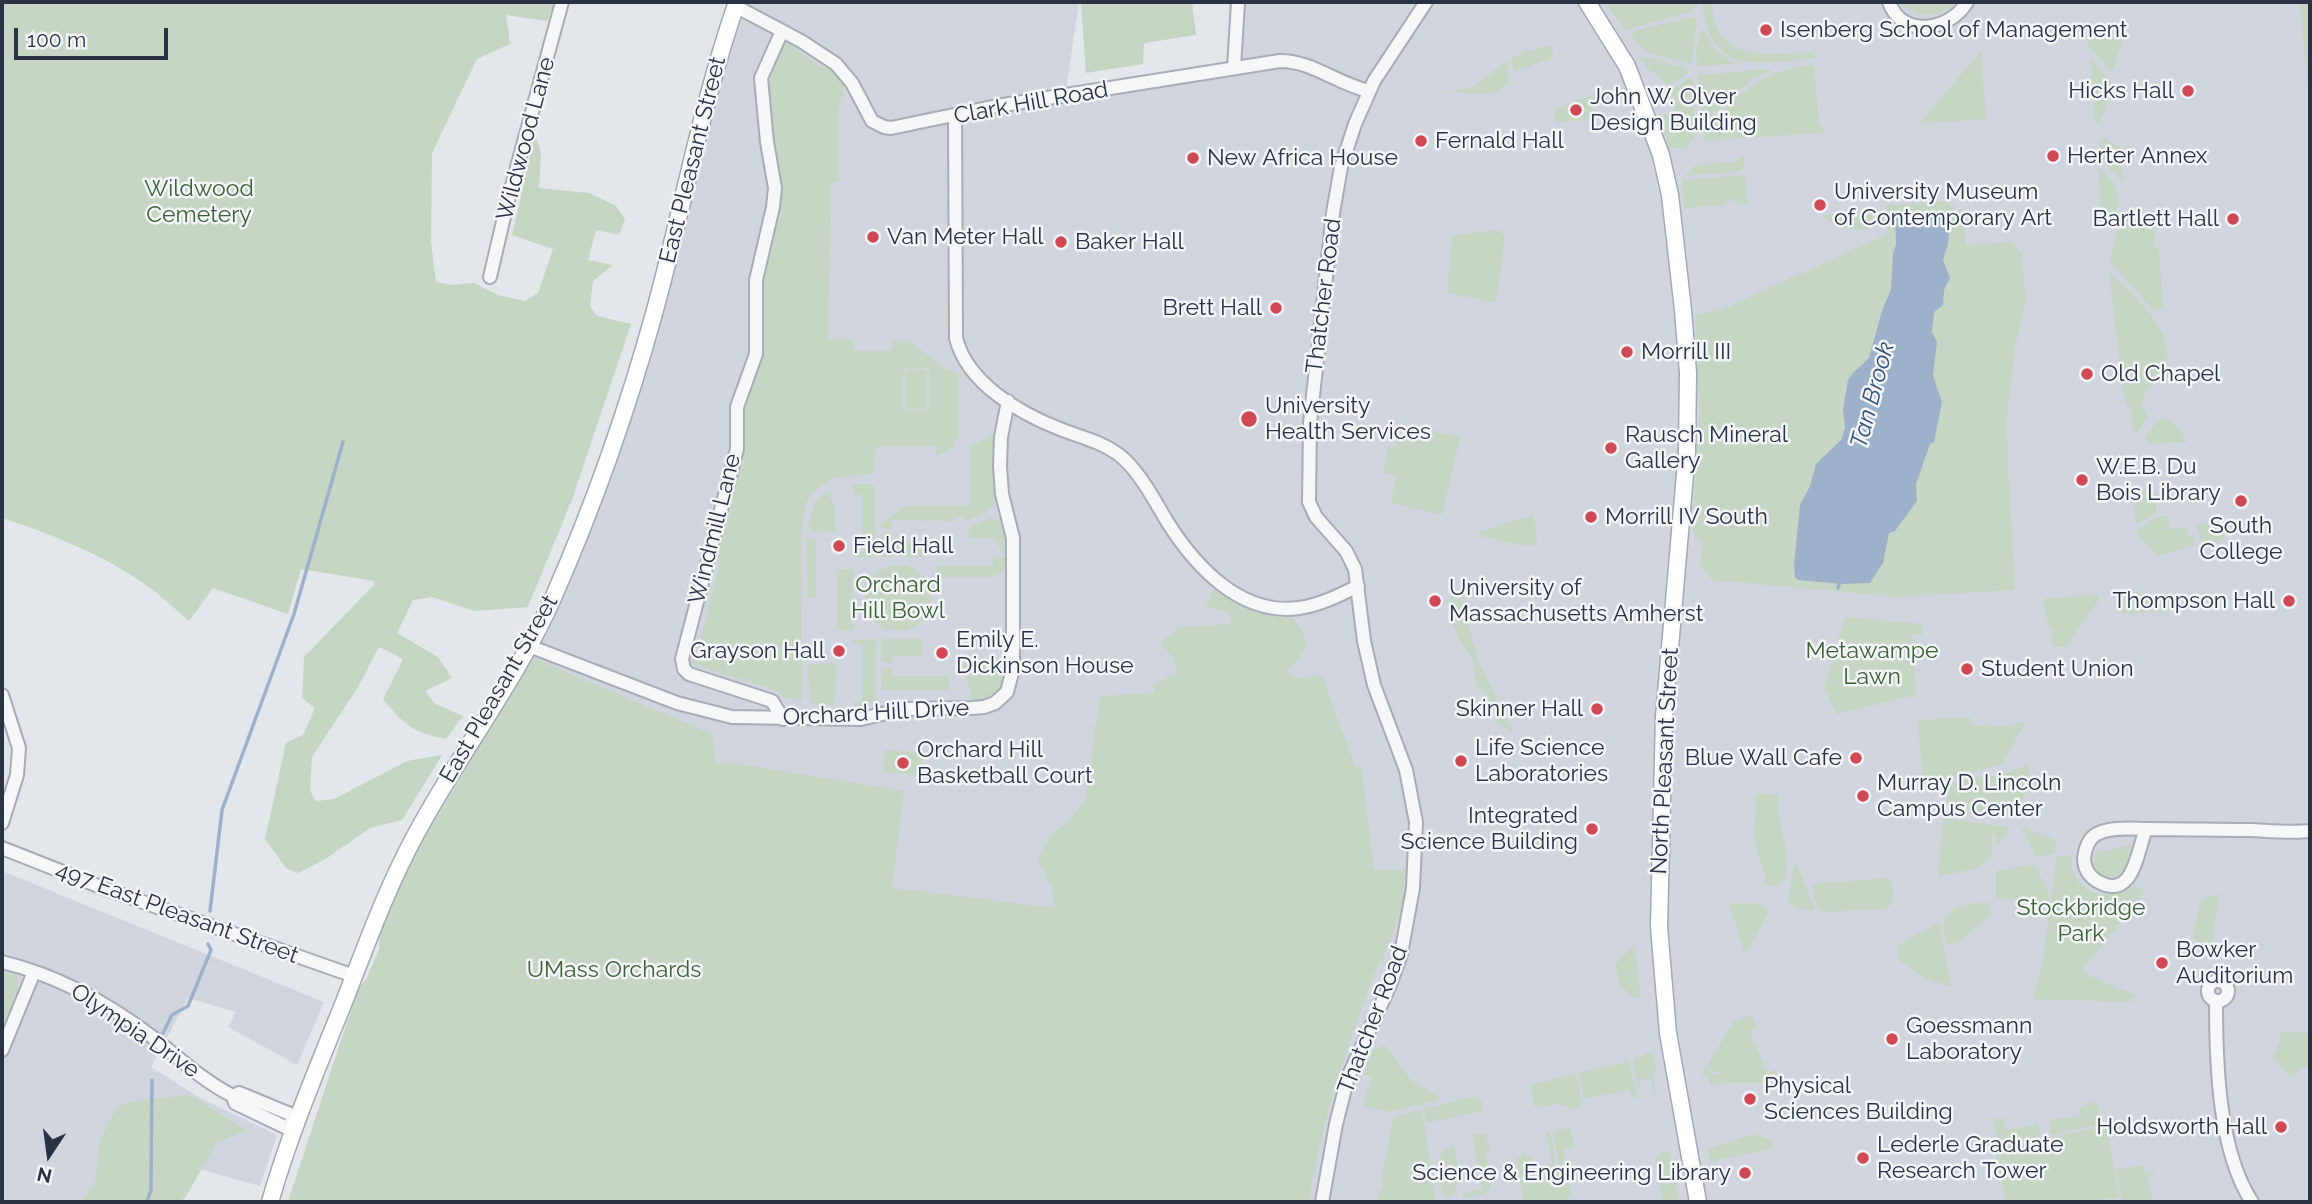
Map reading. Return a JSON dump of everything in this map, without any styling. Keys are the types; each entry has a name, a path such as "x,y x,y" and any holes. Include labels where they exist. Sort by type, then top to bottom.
{"main road":[{"name":"North Pleasant Street","path":"1587,2 1622,56 1642,101 1661,155 1671,206 1683,310 1688,373 1687,451 1664,717 1659,927 1663,1003 1668,1039 1699,1202"},
{"name":"East Pleasant Street","path":"270,1202 295,1125 396,871 416,832 529,646 553,599 575,545 623,415 656,308 699,131 736,4"}],"street":[{"name":"Wildwood Lane","path":"490,277 562,2"},
{"path":"1234,67 1238,2"},
{"name":"Thatcher Road","path":"1322,1202 1346,1084 1401,954 1413,888 1416,822 1411,789 1374,685 1364,641 1359,586 1354,569 1346,551 1310,507 1308,455 1314,381 1336,190 1343,159 1369,91 1426,2"},
{"path":"1889,2 1900,18 1912,25 1924,26 1946,23 1955,17 1966,2"},
{"name":"Clark Hill Road","path":"736,4 817,51 842,70 877,125 891,128 997,106 1053,99 1261,62 1290,61 1369,91"},
{"name":"Windmill Lane","path":"782,31 761,78 767,142 775,188 755,289 756,354 737,407 737,449 682,659 684,669 689,674 772,701 783,719"},
{"path":"955,116 956,338 959,349 973,373 1008,401 1051,425 1100,443 1123,458 1201,567 1228,590 1271,608 1300,608 1359,586"},
{"name":"Orchard Hill Drive","path":"529,646 695,709 732,717 861,719 914,708 984,707 995,703 1007,692 1013,669 1014,547 1013,532 1002,494 1000,451 1008,401"},
{"path":"2,695 19,748 17,775 2,823"},
{"path":"2146,829 2135,868 2126,881 2111,885 2097,881 2087,871 2084,857 2089,841 2107,831 2146,829 2310,831"},
{"name":"497 East Pleasant Street","path":"2,848 106,889 354,976"},
{"name":"Olympia Drive","path":"2,962 81,991 149,1035 211,1083 233,1096 239,1093 290,1114 295,1125"},
{"path":"2,1050 34,972"},
{"path":"2216,1001 2216,1060 2230,1152 2239,1180 2252,1202"}],"shaded area":[{"name":"University of Massachusetts Amherst","path":"746,2 1079,2 1064,103 1235,73 1243,2 2310,2 2310,1202 288,1202 358,988 366,980 379,950 380,931 410,862 544,638 603,495 626,432 666,301 720,84"},
{"path":"2,871 324,1002 297,1065 228,1027 236,1012 188,998 151,1067 200,1098 277,1135 260,1186 167,1160 155,1202 2,1202"}],"green space":[{"name":"Wildwood Cemetery","path":"2,2 543,2 554,5 547,21 506,15 510,44 477,59 432,153 431,241 436,282 452,285 474,283 498,295 525,301 538,293 553,249 512,235 535,133 541,154 539,188 589,193 616,206 625,219 619,235 596,230 588,260 613,265 593,281 590,306 597,316 631,324 573,497 528,607 474,611 432,597 413,600 397,633 438,657 452,678 425,691 434,703 463,716 446,739 410,726 383,699 403,659 379,647 358,687 312,757 310,791 316,801 334,799 407,761 442,755 402,820 370,828 327,858 298,873 286,868 265,839 286,743 303,735 315,708 302,698 304,657 374,585 374,581 301,569 288,614 213,588 189,621 146,585 107,561 55,537 2,518"},
{"path":"1076,2 1192,2 1196,35 1144,43 1143,64 1086,73 1081,3"},
{"path":"1605,2 1698,2 1689,12 1625,30"},
{"path":"1703,2 1712,2 1715,22 1722,36 1733,46 1763,53 1814,52 1815,58 1756,63 1729,56 1709,32"},
{"path":"1899,2 1956,2 1942,12 1928,15 1913,12"},
{"path":"2300,2 2310,2 2310,89 2308,89"},
{"path":"1697,18 1691,65 1647,52 1630,35 1634,31"},
{"path":"1702,29 1716,50 1735,64 1697,66 1696,49"},
{"path":"2092,37 2123,38 2112,72 2089,47 2088,42"},
{"path":"792,42 797,50 820,67 835,72 845,84 839,105 839,181 831,182 828,339 853,340 855,351 891,351 893,340 909,341 944,368 959,374 959,435 951,449 936,455 935,446 876,447 873,474 832,478 812,493 805,505 801,534 802,700 787,698 775,690 692,662 692,658 696,659 720,562 712,559 742,405 755,371 758,287 778,207 765,79 782,43","holes":["929,368 929,410 903,411 903,369"]},
{"path":"1551,45 1554,57 1513,72 1512,58"},
{"path":"1981,51 1986,119 1919,124"},
{"path":"1646,57 1686,68 1688,73 1668,86 1656,73 1647,69 1642,59"},
{"path":"2091,58 2112,84 2110,97 2099,124 2094,119"},
{"path":"1507,61 1509,84 1491,94 1449,92 1473,87"},
{"path":"1814,65 1819,125 1828,132 1707,141 1703,137 1719,115 1750,87 1773,74"},
{"path":"1770,71 1735,93 1701,127 1698,75"},
{"path":"1690,78 1695,130 1676,113 1675,98 1672,95 1672,89"},
{"path":"1597,93 1598,103 1592,103 1593,119 1555,122 1555,109"},
{"path":"1665,114 1694,134 1686,148 1669,148 1660,119"},
{"path":"2102,136 2120,147 2123,183 2097,150"},
{"path":"1744,157 1744,166 1740,171 1685,176 1695,165 1736,162"},
{"path":"2098,166 2116,188 2119,200 2115,214 2108,214 2101,207"},
{"path":"1745,175 1747,203 1737,204 1730,198 1724,205 1684,208 1682,180"},
{"path":"1946,201 1963,215 1961,222 1964,224 1966,245 2012,242 2021,253 2026,300 2015,346 2006,424 2015,590 1898,597 1712,580 1700,566 1703,541 1694,536 1692,528 1699,412 1696,314 1730,306 1888,234 1887,222 1862,230 1837,225 1822,215 1876,211 1886,219 1886,205"},
{"path":"2119,220 2143,223 2155,231 2154,246 2159,249 2163,306 2158,312 2151,308 2110,262"},
{"path":"1494,230 1502,232 1505,238 1496,300 1490,302 1447,292 1452,236"},
{"path":"2109,271 2154,320 2166,348 2169,378 2155,383 2143,397 2144,410 2148,417 2137,432 2133,432 2131,407 2127,406 2123,389"},
{"path":"905,370 927,370 927,409 905,409"},
{"path":"2165,419 2172,422 2186,442 2151,444 2146,441 2146,436 2157,422"},
{"path":"1408,425 1460,437 1442,515 1391,503 1396,476 1383,472 1388,447 1395,448 1398,437 1405,439"},
{"path":"995,436 996,483 995,500 991,507 964,521 962,517 954,517 953,521 892,520 891,529 884,529 881,525 906,506 970,505 970,446"},
{"path":"853,484 872,484 875,487 873,557 853,557 853,552 862,552 862,495 854,495"},
{"path":"2133,484 2156,495 2156,513 2136,524"},
{"path":"828,491 835,508 835,531 811,532 808,527 810,516 819,498"},
{"path":"1532,515 1535,519 1537,545 1519,545 1480,536 1479,532"},
{"path":"2158,516 2168,516 2169,529 2187,528 2188,536 2193,536 2195,545 2158,556 2143,542 2137,531"},
{"path":"992,518 1002,523 1007,532 1006,553 1002,553 995,538 968,538 972,527"},
{"path":"2231,523 2221,541 2202,544 2196,524"},
{"path":"891,532 892,541 921,541 922,557 883,557 881,535"},
{"path":"809,539 835,540 816,540 816,597 808,597"},
{"path":"993,557 1006,557 1005,570 993,577 936,575 936,566 993,566"},
{"name":"Orchard Hill Bowl","path":"898,565 921,575 931,598 921,621 898,631 875,621 865,598 875,575"},
{"path":"837,569 853,569 853,630 837,630"},
{"path":"1461,588 1479,664 1512,730 1510,731 1499,724 1487,693 1477,687 1473,659 1453,624 1449,623 1449,603"},
{"name":"UMass Orchards","path":"1214,589 1256,613 1293,618 1306,640 1306,645 1301,656 1288,671 1295,678 1322,675 1355,767 1361,765 1374,870 1406,870 1401,911 1383,958 1378,964 1337,1081 1314,1171 1309,1202 288,1202 358,988 366,980 379,950 380,931 410,862 533,658 712,734 716,763 740,764 904,791 892,888 1055,908 1052,888 1038,860 1050,835 1068,822 1086,799 1093,727 1096,726 1100,697 1155,692 1152,685 1178,673 1173,657 1160,644 1180,627 1232,624 1230,613 1206,606"},
{"path":"2139,593 2184,610 2123,614 2124,595"},
{"path":"2098,596 2098,601 2066,647 2053,647 2051,627 2043,600"},
{"name":"Metawampe Lawn","path":"1845,617 1922,624 1922,635 1912,634 1916,695 1836,714 1824,688"},
{"path":"873,639 876,642 875,702 860,710 854,710 854,702 862,701 862,645 853,644 853,640"},
{"path":"883,639 922,639 921,656 892,656 892,664 881,661"},
{"path":"980,658 1005,660 1003,677 994,694 972,703 970,687 957,661 980,661"},
{"path":"832,662 837,667 834,706 810,703 808,665"},
{"path":"884,668 892,668 892,676 949,676 949,690 882,690 881,671"},
{"path":"1970,717 1972,726 2013,726 2014,723 2025,723 2002,764 1923,785 1918,720"},
{"name":"Orchard Hill Basketball Court","path":"885,750 923,753 921,775 883,772"},
{"path":"2029,765 2029,787 2015,816 1948,808 1947,785 1979,776 1980,779 2012,772"},
{"path":"1756,793 1778,795 1787,859 1784,880 1775,886 1765,885 1765,876 1754,840"},
{"path":"1943,818 2009,827 1998,846 1995,833 1992,833 1992,854 1983,865 1938,877"},
{"path":"2024,827 2056,841 2055,854 2036,857 2022,829"},
{"path":"2131,845 2133,847 2130,864 2121,876 2106,878 2096,871 2095,853"},
{"name":"Stockbridge Park","path":"2071,855 2077,879 2092,892 2113,894 2136,886 2145,892 2081,971 2118,989 2138,995 2129,1002 2033,999 2043,960 2057,856"},
{"path":"1795,862 1814,907 1813,911 1794,907 1788,901"},
{"path":"2034,864 2049,894 2047,905 1996,898 1996,871"},
{"path":"1889,878 1893,899 1885,909 1825,912 1816,900 1813,884"},
{"path":"2219,893 2209,953 2194,938 2193,933 2201,901"},
{"path":"1989,903 1991,914 1959,942 1948,945 1944,934 1947,916 1964,905"},
{"path":"1729,904 1756,904 1770,911 1745,954"},
{"path":"1936,923 1939,924 1951,987 1926,979 1898,959 1897,946 1921,932 1922,934"},
{"path":"1634,945 1641,995 1635,999 1620,985 1615,965"},
{"path":"2,971 17,977 18,987 2,1034"},
{"path":"1752,1014 1757,1028 1750,1034 1767,1073 1776,1070 1778,1075 1760,1083 1711,1085 1707,1075 1701,1074 1705,1068 1714,1075 1721,1074 1707,1066 1734,1021"},
{"path":"2280,1032 2310,1033 2310,1062 2291,1077 2273,1058 2280,1042"},
{"path":"1385,1045 1411,1080 1443,1099 1391,1112 1363,1106 1371,1077 1363,1074 1374,1050"},
{"path":"1650,1053 1653,1055 1656,1071 1652,1072 1656,1094 1650,1095 1653,1092 1651,1078 1639,1080 1638,1087 1633,1062 1634,1059"},
{"path":"1629,1061 1637,1097 1632,1098 1630,1090 1584,1099 1579,1073"},
{"path":"1576,1074 1582,1107 1570,1109 1568,1105 1561,1106 1560,1103 1535,1108 1530,1085"},
{"path":"190,1095 247,1131 217,1142 185,1198 179,1202 80,1202 95,1184 100,1141 117,1106 138,1100"},
{"path":"1475,1096 1481,1100 1482,1111 1426,1123 1424,1109"},
{"path":"2092,1102 2099,1106 2100,1124 2051,1135 2049,1121 2080,1115 2079,1108"},
{"path":"1419,1110 1422,1112 1436,1202 1376,1202 1379,1191 1382,1191 1381,1181 1393,1118"},
{"path":"2001,1118 2006,1130 2038,1124 2041,1136 1999,1142 1992,1120"},
{"path":"2106,1126 2119,1197 2088,1202 2006,1202 1995,1148"},
{"path":"1570,1127 1575,1147 1563,1151 1566,1167 1560,1168 1553,1132"},
{"path":"1546,1131 1551,1135 1556,1169 1519,1176 1516,1158 1522,1157 1522,1154 1526,1153 1527,1158 1531,1157 1534,1168 1552,1164"},
{"path":"1472,1132 1475,1135 1486,1134 1490,1153 1486,1154 1488,1169 1491,1170 1491,1185 1483,1194 1464,1198 1461,1187 1463,1193 1482,1190"},
{"path":"1753,1134 1771,1140 1773,1149 1717,1160 1710,1164 1708,1149"},
{"path":"1454,1146 1461,1184 1456,1185 1457,1193 1447,1198 1442,1193 1437,1161 1446,1148"},
{"path":"1663,1151 1670,1153 1679,1202 1663,1202 1655,1160"},
{"path":"2143,1165 2145,1174 2153,1172 2154,1175 2147,1176 2153,1202 2122,1202 2116,1170"},
{"path":"1567,1170 1570,1202 1524,1202 1520,1180"}],"water":[{"path":"1942,214 1950,223 1943,260 1950,278 1944,290 1943,305 1934,312 1932,332 1937,342 1933,376 1942,402 1934,442 1930,444 1916,484 1917,501 1895,531 1889,533 1883,563 1870,583 1843,584 1798,580 1795,577 1794,564 1800,505 1810,486 1816,464 1841,440 1845,428 1843,409 1848,380 1869,358 1891,289 1896,245 1895,218"}],"waterway":[{"path":"210,911 222,810 294,614 343,442"},
{"name":"Tan Brook","path":"1838,588 1841,578"},
{"path":"162,1035 172,1015 188,1006 211,950 208,944"},
{"path":"147,1202 151,1190 152,1080"}],"place":[{"name":"Isenberg School of Management","path":"1766,30"},
{"name":"Hicks Hall","path":"2188,91"},
{"name":"John W. Olver Design Building","path":"1576,110"},
{"name":"Fernald Hall","path":"1421,141"},
{"name":"Herter Annex","path":"2053,156"},
{"name":"New Africa House","path":"1193,158"},
{"name":"University Museum of Contemporary Art","path":"1820,205"},
{"name":"Bartlett Hall","path":"2233,219"},
{"name":"Van Meter Hall","path":"873,237"},
{"name":"Baker Hall","path":"1061,242"},
{"name":"Brett Hall","path":"1276,308"},
{"name":"Morrill III","path":"1627,352"},
{"name":"Old Chapel","path":"2087,374"},
{"name":"University Health Services","path":"1249,419"},
{"name":"Rausch Mineral Gallery","path":"1611,448"},
{"name":"W.E.B. Du Bois Library","path":"2082,480"},
{"name":"South College","path":"2241,501"},
{"name":"Morrill IV South","path":"1591,517"},
{"name":"Field Hall","path":"839,546"},
{"name":"University of Massachusetts Amherst","path":"1435,601"},
{"name":"Thompson Hall","path":"2289,601"},
{"name":"Grayson Hall","path":"839,651"},
{"name":"Emily E. Dickinson House","path":"942,653"},
{"name":"Student Union","path":"1967,669"},
{"name":"Skinner Hall","path":"1597,709"},
{"name":"Blue Wall Cafe","path":"1856,758"},
{"name":"Life Science Laboratories","path":"1461,761"},
{"name":"Orchard Hill Basketball Court","path":"903,763"},
{"name":"Murray D. Lincoln Campus Center","path":"1863,796"},
{"name":"Integrated Science Building","path":"1592,829"},
{"name":"Bowker Auditorium","path":"2162,963"},
{"name":"Goessmann Laboratory","path":"1892,1039"},
{"name":"Physical Sciences Building","path":"1750,1099"},
{"name":"Holdsworth Hall","path":"2281,1127"},
{"name":"Lederle Graduate Research Tower","path":"1863,1158"},
{"name":"Science & Engineering Library","path":"1745,1173"}]}
